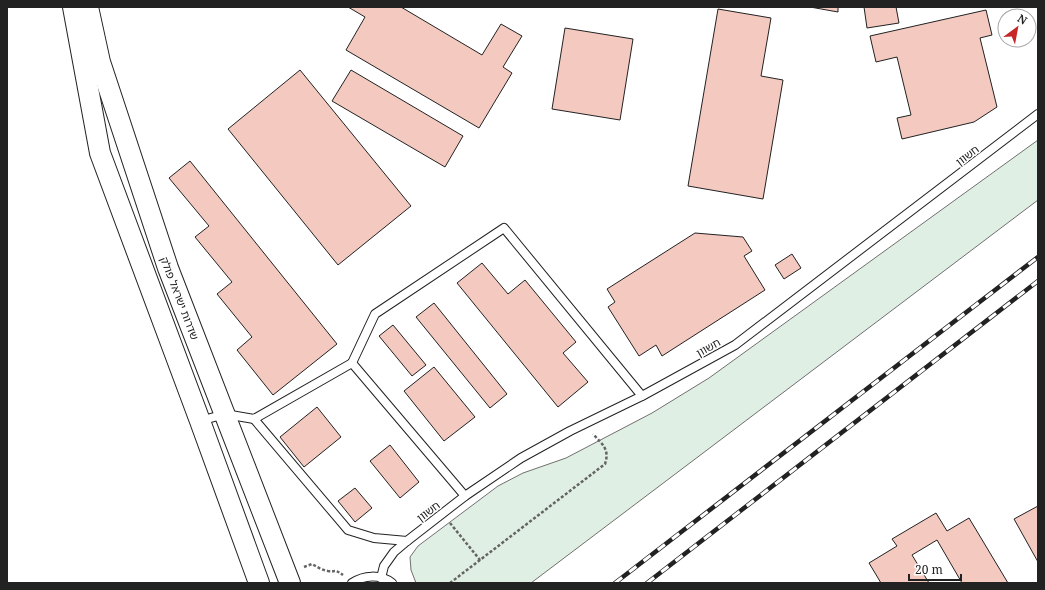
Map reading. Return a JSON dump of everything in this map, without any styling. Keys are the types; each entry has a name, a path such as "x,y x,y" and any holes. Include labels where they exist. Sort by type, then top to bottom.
{"street":[{"path":"73,7 100,153 200,421 258,583"},
{"name":"שדרות ישראל פולק","path":"88,7 100,62 166,260 290,583"}],"lane":[{"name":"חשוון","path":"382,578 384,566 394,552 465,496 521,458 584,424 642,396 735,345 1038,114"},
{"path":"200,421 225,414 254,419 352,363 375,314 504,228 642,396"},
{"path":"352,363 465,496"},
{"path":"254,419 348,530 374,538 407,541"},
{"path":"352,583 364,577 373,576 382,578 392,583"}],"path":[{"path":"450,583 605,464 608,457 605,447 584,424"},
{"path":"442,514 480,560"},
{"path":"312,564 329,571 338,571"}],"green space":[{"path":"1038,140 1038,200 531,583 416,583 411,570 410,557 418,546 498,486 523,473 566,458 652,413 709,378"}],"building":[{"path":"348,7 401,7 482,55 501,24 522,36 503,67 512,73 479,128 346,50 365,17"},
{"path":"810,7 838,7 838,12"},
{"path":"864,7 896,7 899,23 867,28"},
{"path":"718,9 771,18 761,76 783,80 763,199 688,186"},
{"path":"986,10 992,35 980,38 997,107 974,122 902,139 897,118 911,115 897,57 876,62 870,36"},
{"path":"565,28 633,39 620,120 552,109"},
{"path":"300,70 411,206 338,265 228,129"},
{"path":"351,70 463,136 445,167 332,101"},
{"path":"190,161 337,344 273,395 237,350 252,337 217,294 232,282 195,237 209,226 169,178"},
{"path":"695,233 743,237 752,251 744,256 765,290 662,356 656,345 639,356 608,307 615,302 607,289"},
{"path":"792,254 801,268 784,279 775,265"},
{"path":"482,263 508,294 525,280 576,342 563,353 588,382 558,407 457,283"},
{"path":"434,303 507,394 490,408 416,317"},
{"path":"393,325 426,365 412,376 379,336"},
{"path":"434,367 475,417 444,441 404,391"},
{"path":"317,407 341,437 304,467 280,437"},
{"path":"390,445 419,482 400,498 370,461"},
{"path":"355,488 372,508 355,522 338,501"},
{"path":"1038,506 1038,562 1014,519"},
{"path":"936,513 947,531 969,518 1008,583 962,583 937,540 912,555 929,583 881,583 869,563 897,546 892,539"}],"railway":[{"path":"615,583 1038,257"},
{"path":"647,583 1038,281"}]}
